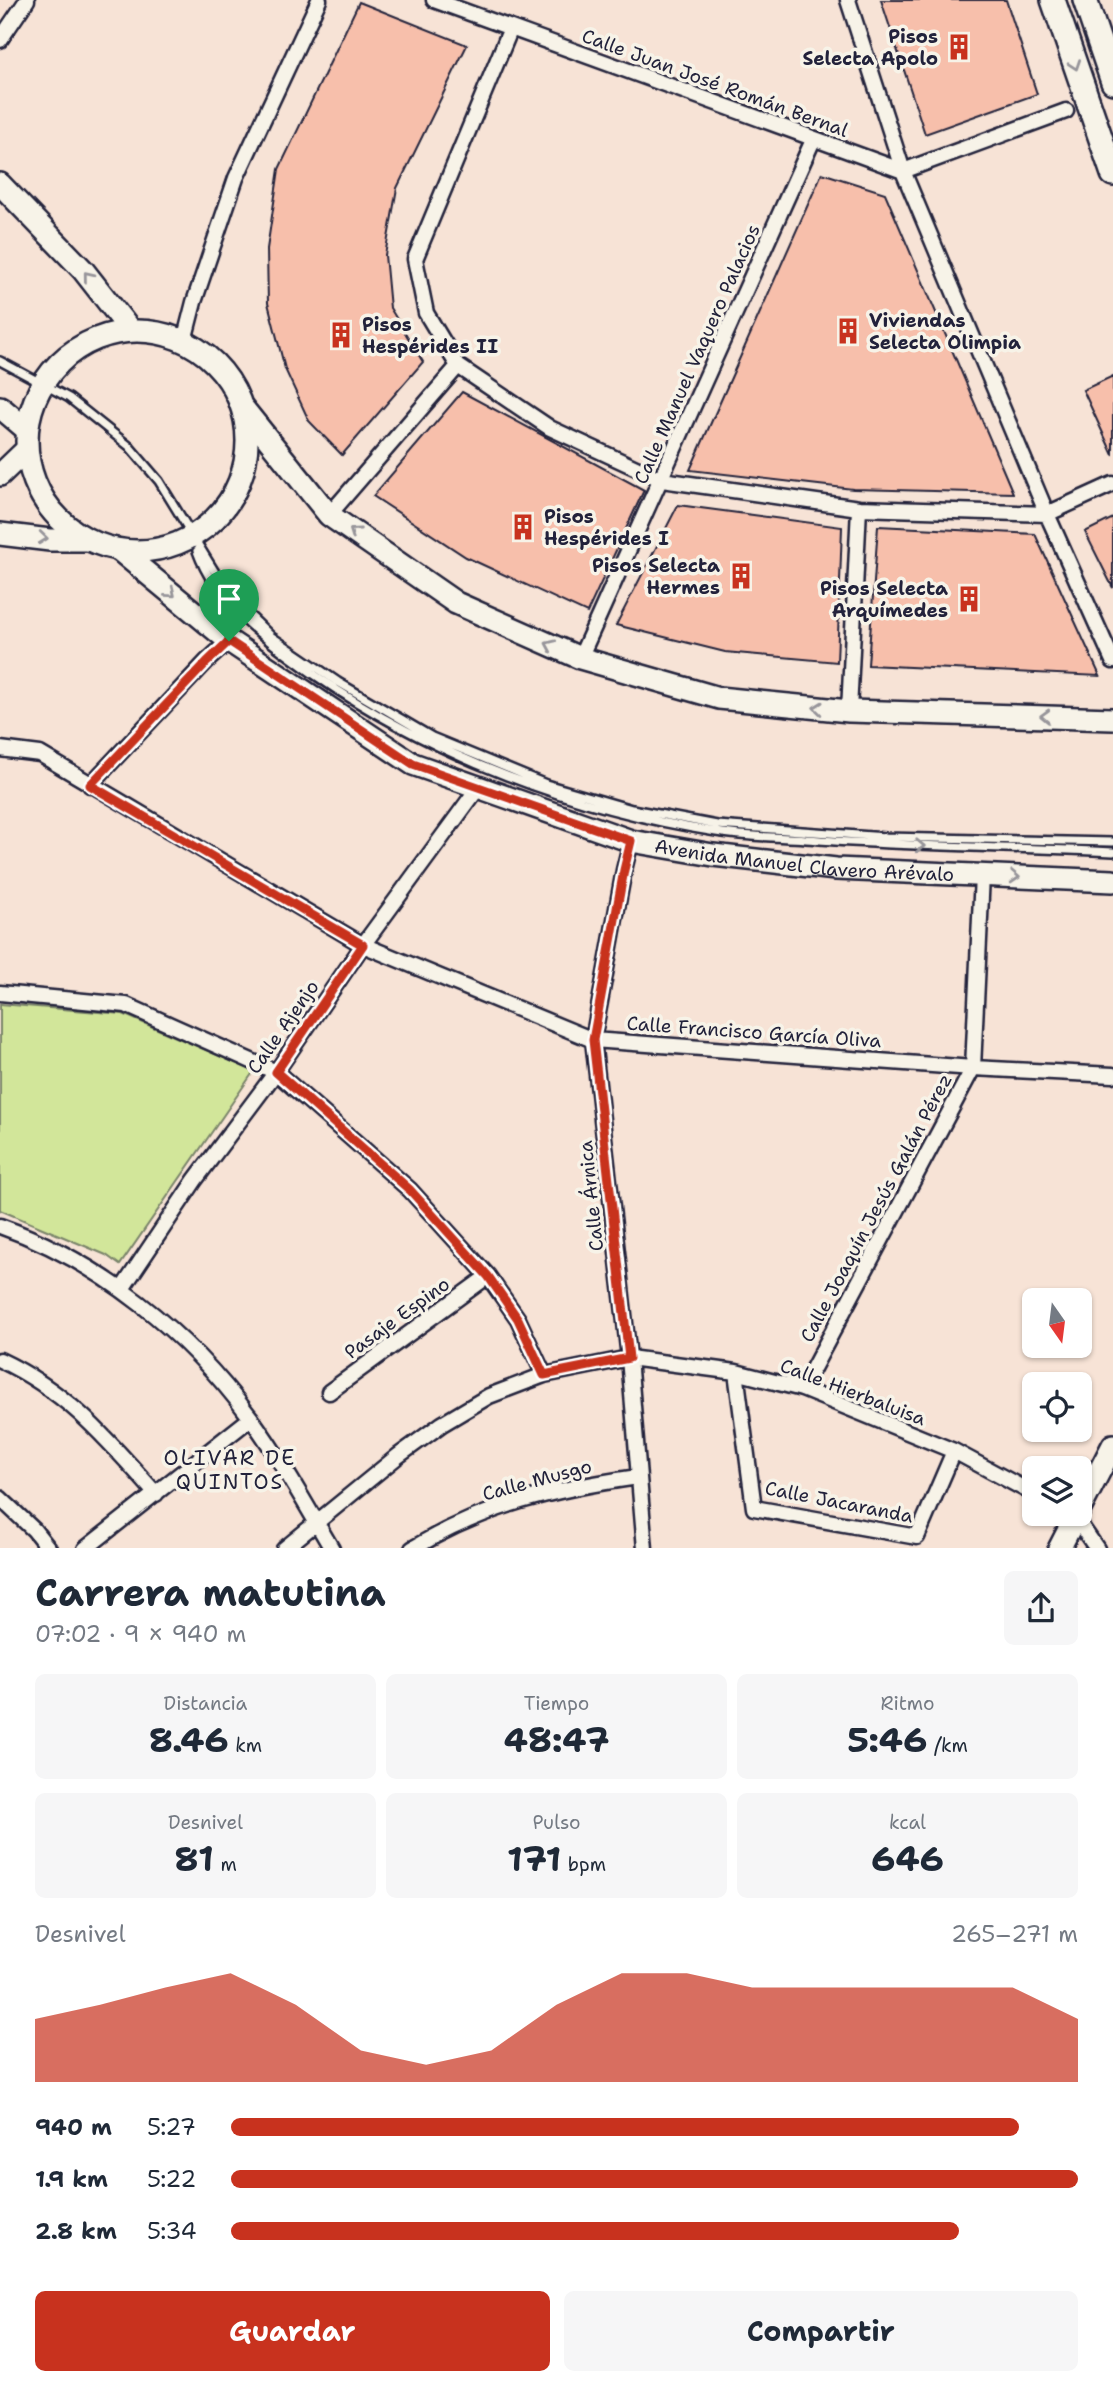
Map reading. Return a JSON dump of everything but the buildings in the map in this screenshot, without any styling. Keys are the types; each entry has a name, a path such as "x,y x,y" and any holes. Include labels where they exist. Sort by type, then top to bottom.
{"main road":[{"path":"1053,0 1113,174"},
{"path":"1085,0 1113,82"},
{"path":"0,184 83,270 130,330"},
{"path":"243,408 248,437 245,467 234,495 216,519 192,537 169,547 144,551 119,550 87,540 63,524 44,503 32,477 26,439 32,405 42,383 65,356 95,338 130,330 158,332 184,341 210,357 230,380 243,408 329,515 456,603 580,658 719,698 849,710 1113,719"},
{"path":"0,407 26,439"},
{"path":"0,475 26,439"},
{"path":"0,534 50,540 87,540"},
{"name":"Avenida Manuel Clavero Arévalo","path":"119,550 229,641 413,764 631,841 713,855 836,869 1113,881"},
{"path":"1092,1483 1113,1445"},
{"path":"1059,1548 1069,1526"}],"street":[{"path":"0,40 27,0"},
{"path":"184,341 194,302 236,178 319,0"},
{"name":"Calle Juan José Román Bernal","path":"435,0 903,171"},
{"path":"848,0 903,171 1047,514 1113,661"},
{"path":"511,28 415,260 426,313 458,366 551,428 662,480 859,508 1047,514 1113,484"},
{"path":"903,171 1066,111"},
{"name":"Calle Manuel Vaquero Palacios","path":"580,658 813,140"},
{"path":"329,515 458,366"},
{"path":"849,710 859,508"},
{"path":"90,785 229,641"},
{"name":"Calle Francisco García Oliva","path":"0,749 40,754 363,945 593,1040 973,1068 1113,1075"},
{"name":"Calle Ajenjo","path":"122,1289 195,1180 276,1072 363,945 478,788"},
{"name":"Calle Árnica","path":"631,841 593,1040 629,1358 645,1548"},
{"name":"Calle Joaquín Jesús Galán Pérez","path":"802,1389 973,1068 982,875"},
{"path":"0,993 126,1005 276,1072 410,1190 488,1276 518,1319 544,1375"},
{"path":"0,1226 40,1242 122,1289 193,1349 251,1418 331,1548"},
{"name":"Pasaje Espino","path":"329,1392 488,1276"},
{"name":"Calle Hierbaluisa","path":"285,1548 398,1456 442,1424 489,1396 544,1375 629,1358 736,1372 802,1389 954,1451 1022,1488"},
{"path":"0,1360 58,1394 92,1422 156,1494"},
{"name":"Calle Jacaranda","path":"736,1372 754,1508 918,1537 954,1451"},
{"path":"86,1548 251,1418"},
{"name":"Calle Musgo","path":"414,1548 447,1527 510,1503 572,1487 638,1477"},
{"path":"0,1498 34,1530 48,1548"},
{"path":"1083,1526 1096,1548"}],"lane":[{"path":"0,361 69,398 129,446 159,481 229,595 272,638 338,682 432,737 546,784 632,809 717,825 886,837 1113,842"},
{"path":"192,537 202,564 225,599 266,640 339,691 429,743 529,783 633,816 718,833 887,845 1113,852"}],"green space":[{"path":"0,1004 123,1014 254,1071 120,1265 106,1255 0,1210"}],"place":[{"name":"Pisos Selecta Apolo","path":"959,47"},
{"name":"Viviendas Selecta Olimpia","path":"848,331"},
{"name":"Pisos Hespérides II","path":"341,335"},
{"name":"Pisos Hespérides I","path":"523,527"},
{"name":"Pisos Selecta Hermes","path":"741,576"},
{"name":"Pisos Selecta Arquímedes","path":"969,599"}],"district":[{"name":"OLIVAR DE QUINTOS","path":"230,1470"}],"route":[{"path":"229,641 413,764 631,841 593,1040 629,1358 544,1375 518,1319 488,1276 410,1190 276,1072 363,945 90,785 229,641"}]}
